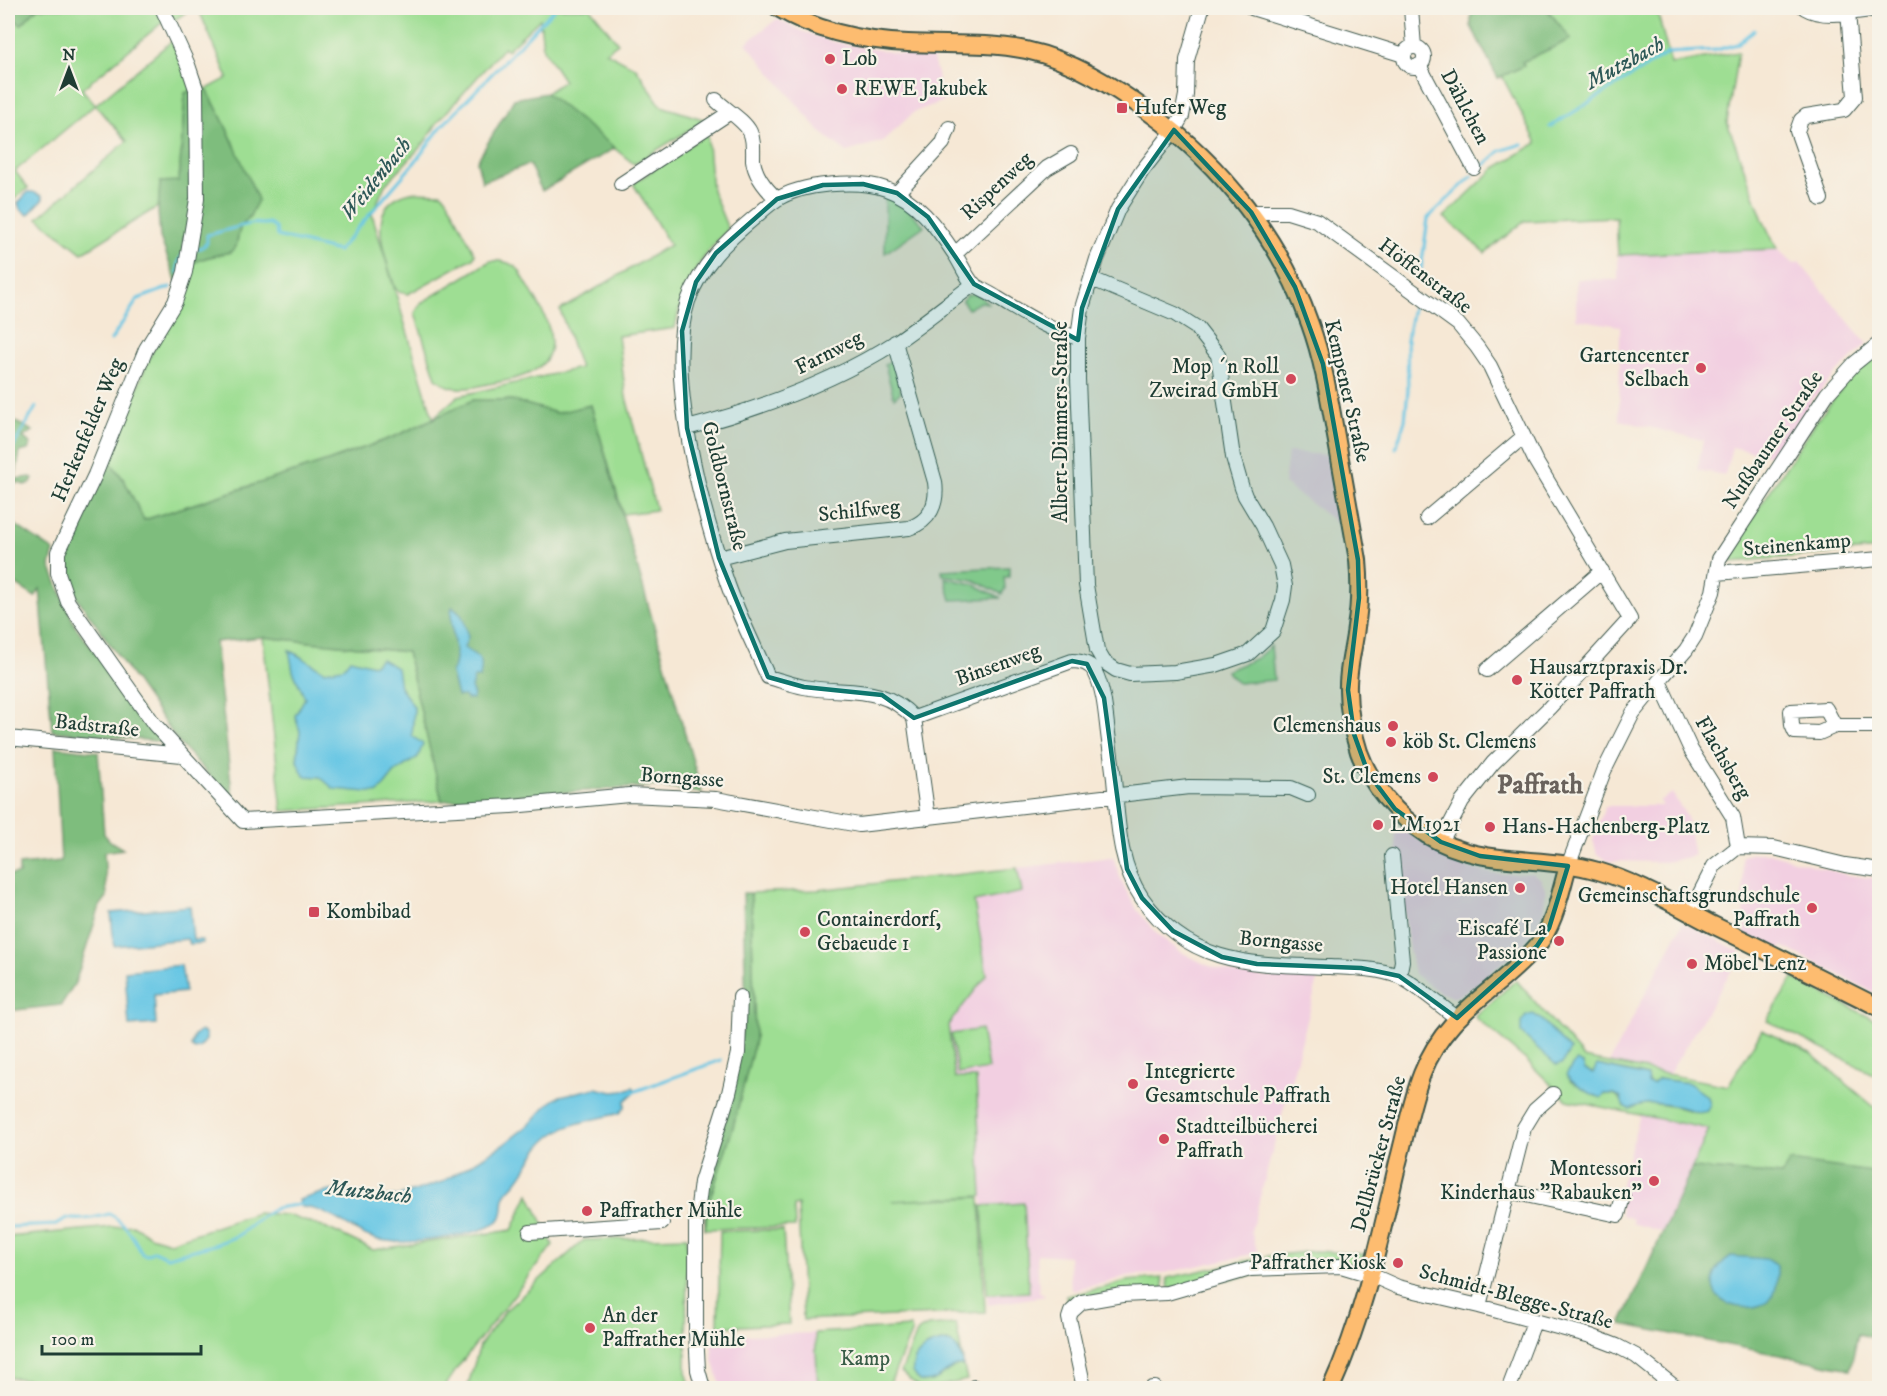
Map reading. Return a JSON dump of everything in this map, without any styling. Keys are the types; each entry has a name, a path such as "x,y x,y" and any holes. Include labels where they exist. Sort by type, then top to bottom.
{"main road":[{"name":"Kempener Straße","path":"778,8 819,27 855,36 910,43 991,45 1033,52 1093,76 1124,94 1174,130 1216,172 1251,212 1275,249 1295,287 1323,364 1359,569 1358,608 1348,679 1351,715 1360,753 1368,773 1407,820 1441,842 1480,856 1568,866 1599,872 1630,883 1880,1008"},
{"name":"Dellbrücker Straße","path":"1330,1389 1356,1328 1423,1073 1438,1043 1457,1018 1537,946 1549,928 1568,866"}],"street":[{"name":"Herkenfelder Weg","path":"162,8 190,69 197,99 197,199 185,272 175,302 146,349 95,475 63,542 57,563 68,602 104,650 128,688 154,724 243,821"},
{"path":"1174,130 1182,116 1187,60 1202,8"},
{"name":"Dählchen","path":"1252,8 1409,51 1405,61 1409,66 1419,65 1474,168"},
{"path":"1409,51 1411,8"},
{"path":"1805,8 1813,12 1880,9"},
{"path":"1821,199 1797,136 1797,130 1801,120 1806,116 1844,110 1855,97 1848,12"},
{"path":"716,100 729,113 743,121 750,132 753,163 758,176 765,188 777,199"},
{"path":"621,184 729,113"},
{"path":"897,193 943,142 948,128"},
{"name":"Albert-Dimmers-Straße","path":"1115,796 1104,698 1086,585 1078,338 1082,308 1097,259 1118,209 1142,171 1174,130"},
{"name":"Rispenweg","path":"955,254 1047,168 1071,154"},
{"name":"Goldbornstraße","path":"914,718 896,702 882,695 804,687 768,677 729,588 719,558 703,506 687,428 681,368 682,331 688,303 696,282 716,253 777,199 824,185 846,183 884,188 897,193 927,217 974,284 1048,327 1078,338"},
{"name":"Höffenstraße","path":"1251,212 1288,212 1317,221 1458,324 1490,366 1523,437 1630,620 1550,708 1493,763 1462,802 1441,842"},
{"name":"Binsenweg","path":"914,718 1072,661 1130,674 1175,672 1216,665 1248,654 1273,631 1285,586 1281,565 1263,526 1245,496 1233,457 1218,355 1197,328 1175,314 1092,279"},
{"name":"Farnweg","path":"687,428 761,407 795,394 896,342 974,284"},
{"name":"Schilfweg","path":"719,558 785,541 909,528 924,520 935,502 935,482 896,342"},
{"name":"Nußbaumer Straße","path":"1568,866 1611,755 1633,714 1695,636 1713,592 1719,559 1808,420 1844,374 1880,344"},
{"path":"1427,518 1523,437"},
{"name":"Steinenkamp","path":"1717,573 1880,559"},
{"path":"1487,670 1602,571"},
{"name":"Flachsberg","path":"1659,681 1691,750 1733,818 1738,847"},
{"path":"914,718 928,818"},
{"path":"1835,726 1880,726"},
{"name":"Badstraße","path":"8,738 182,755"},
{"name":"Borngasse","path":"243,821 511,806 629,795 716,799 859,825 1189,787 1291,788 1308,795"},
{"name":"Borngasse","path":"1115,796 1127,869 1142,898 1181,937 1222,957 1257,964 1361,968 1399,976 1457,1018"},
{"path":"1689,913 1714,866 1738,847 1774,848 1845,865 1880,870"},
{"path":"1392,856 1402,961 1399,976"},
{"path":"703,1389 698,1370 696,1334 696,1222 701,1182 729,1093 738,1053 740,997"},
{"path":"1479,1306 1524,1128 1535,1110 1553,1094"},
{"path":"1509,1191 1618,1215 1623,1196"},
{"path":"531,1232 662,1223"},
{"name":"Schmidt-Blegge-Straße","path":"1084,1389 1069,1318 1071,1312 1082,1302 1122,1295 1167,1293 1250,1269 1326,1265 1341,1266 1371,1275 1398,1287 1591,1336 1636,1356 1676,1389"},
{"path":"1509,1389 1534,1322"}],"highlighted area":[{"path":"1174,130 1251,212 1295,287 1323,364 1358,560 1359,598 1348,690 1354,734 1368,773 1395,809 1441,842 1480,856 1568,866 1549,928 1537,946 1457,1018 1399,976 1361,968 1257,964 1222,957 1173,931 1142,898 1127,869 1104,698 1087,664 1072,661 914,718 882,695 804,687 768,677 719,558 687,428 682,331 696,282 716,253 777,199 823,185 863,184 897,193 928,217 974,284 1078,340 1082,308 1118,209"}],"shaded area":[{"path":"777,19 804,32 834,42 901,54 932,55 944,101 914,112 883,141 847,152 820,132 746,43"},
{"path":"1777,249 1794,264 1799,262 1867,344 1813,399 1776,457 1732,447 1725,475 1697,470 1703,440 1619,420 1620,326 1576,319 1576,279 1618,280 1618,255"},
{"path":"1288,452 1328,455 1340,525 1284,484"},
{"path":"1672,793 1687,817 1694,856 1666,862 1607,861 1597,854 1593,840 1605,806 1663,806 1659,801"},
{"path":"1400,828 1460,866 1495,874 1532,873 1541,879 1546,890 1539,923 1523,945 1477,984 1458,996 1439,992 1414,974 1408,944 1395,834"},
{"name":"Gemeinschaftsgrundschule Paffrath","path":"1769,853 1847,875 1879,879 1879,995 1782,946 1779,955 1745,938 1742,856"},
{"name":"Integrierte Gesamtschule Paffrath","path":"1113,857 1123,885 1138,911 1157,934 1181,952 1207,965 1236,974 1265,977 1319,976 1251,1231 1258,1253 1164,1273 1127,1276 1071,1290 1069,1256 1037,1254 1039,1291 1045,1296 988,1305 976,1078 955,1078 948,1025 987,975 973,902 1022,892 1017,868"},
{"path":"1683,922 1742,953 1669,1074 1609,1063"},
{"name":"Montessori Kinderhaus \"Rabauken\"","path":"1640,1115 1709,1129 1663,1232 1632,1223 1633,1219 1622,1215 1618,1195"},
{"path":"815,1333 818,1388 721,1388 711,1341 716,1336"}],"green space":[{"path":"8,8 37,8 21,25 8,13"},
{"path":"37,8 158,8 164,21 82,89 95,105 15,171 28,188 8,204 8,13 21,25"},
{"path":"165,8 192,8 172,22"},
{"path":"198,8 590,8 618,43 606,52 636,68 661,106 706,120 634,164 546,93 564,81 543,49 540,19 507,50 504,47 437,123 424,143 385,185 372,214 433,418 458,396 580,368 560,310 670,245 634,183 707,133 712,190 728,229 693,274 682,299 675,328 618,336 626,397 656,510 623,514 591,405 557,413 511,400 473,400 396,436 328,461 144,520 124,480 107,458 192,263 230,252 240,228 250,216 235,145 207,89 228,78"},
{"path":"1471,8 1546,8 1571,39 1522,62 1524,66 1498,78 1471,26"},
{"path":"1546,8 1660,8 1657,11 1671,64 1738,52 1727,122 1763,220 1777,249 1618,255 1616,217 1525,221 1485,253 1444,217 1495,168 1537,143 1502,76 1524,66 1522,62 1571,39"},
{"path":"173,40 192,90 185,94 179,182 160,182 159,206 82,253 38,218 127,141 95,105"},
{"path":"194,70 221,117 258,200 250,216 240,228 236,247 230,252 192,263"},
{"path":"192,90 194,197 187,235 184,235 183,269 177,283 160,237 158,211 160,182 179,181 185,93"},
{"path":"546,93 615,148 542,191 529,164 482,182 477,161 514,99"},
{"path":"411,192 441,193 446,197 475,254 473,258 408,294 399,292 395,288 381,232 386,207 396,198"},
{"path":"885,196 905,206 924,226 885,253"},
{"path":"490,261 506,262 519,270 539,304 547,323 551,342 549,353 545,362 529,374 469,388 451,387 436,378 415,313 421,303"},
{"path":"972,294 978,295 988,303 980,302 968,309 962,300"},
{"path":"1879,353 1879,549 1732,562 1729,553 1817,420 1848,381"},
{"path":"892,360 901,392 894,398 885,365"},
{"path":"473,400 511,400 557,413 591,405 702,793 655,786 442,801 407,652 263,637 215,642 233,801 179,743 62,576 61,559 108,459 124,480 144,520 328,461 396,436"},
{"path":"8,418 33,431 23,437 31,444 28,450 20,452 15,479 31,477 33,479 31,483 24,485 18,482 8,489"},
{"path":"8,520 54,551 50,566 75,626 166,742 52,731 40,589 35,597 8,579"},
{"path":"1009,567 1009,577 1004,577 1005,589 1002,594 974,580 943,575 942,570"},
{"path":"945,578 973,584 1001,598 951,600"},
{"path":"263,637 407,652 442,801 282,811","holes":["290,650 324,672 343,669 350,659 373,665 400,687 414,707 412,736 418,757 395,772 378,793 320,777 297,761 300,731 295,716 305,698 293,671"]},
{"path":"1271,646 1274,680 1238,683 1226,671 1257,658"},
{"path":"55,747 98,752 104,834 123,849 104,852 107,897 100,906 75,983 61,1005 8,1011 8,875 19,874 19,865 61,861"},
{"path":"1017,868 1022,892 974,902 987,975 948,1025 955,1078 976,1078 982,1196 891,1201 980,1197 985,1312 803,1320 798,1205 794,1206 795,1227 705,1229 708,1205 733,1127 755,1040 751,893 817,890"},
{"path":"743,893 751,893 755,1040 733,1127 708,1205 705,1229 704,1200 746,1013"},
{"path":"1793,978 1879,1022 1879,1077 1767,1021"},
{"path":"1516,980 1584,1058 1728,1086 1762,1030 1810,1053 1879,1111 1879,1177 1873,1172 1782,1175 1692,1168 1709,1129 1567,1100 1527,1061 1475,1017","holes":["1583,1064 1585,1070 1593,1073 1598,1065 1647,1076 1648,1083 1653,1084 1659,1079 1688,1083 1708,1097 1700,1113 1652,1103 1625,1107 1620,1098 1613,1094 1595,1096 1570,1081"]},
{"path":"981,1029 988,1069 958,1074 951,1034"},
{"path":"1789,1161 1873,1172 1879,1177 1879,1339 1858,1334 1850,1369 1621,1324 1692,1168 1782,1175"},
{"path":"529,1194 553,1245 444,1388 99,1388 8,1377 8,1237 133,1225 150,1236 170,1242 257,1213 287,1215 331,1230 373,1250 512,1230"},
{"path":"1024,1203 1029,1292 987,1294 982,1206"},
{"path":"783,1230 789,1324 718,1327 720,1231"},
{"name":"An der Paffrather Mühle","path":"687,1237 686,1372 691,1388 467,1388 480,1345 506,1310 584,1240"},
{"path":"1315,1251 1364,1254 1362,1264 1355,1266 1338,1262 1169,1289 1167,1278 1269,1256"},
{"path":"1162,1278 1164,1289 1114,1292 1067,1302 1066,1296 1126,1281"},
{"path":"956,1324 963,1361 959,1350 948,1342 928,1346 914,1360 919,1381 933,1380 958,1366 964,1366 967,1380 920,1388 901,1372 917,1333 928,1326"},
{"name":"Kamp","path":"910,1327 912,1331 888,1388 818,1388 815,1333"}],"water":[{"path":"28,192 42,196 43,199 28,215 20,209 18,203"},
{"path":"452,607 462,616 465,624 468,637 464,648 481,662 480,678 474,678 471,688 474,695 472,699 457,696 451,673 455,657 451,623"},
{"path":"289,650 324,671 343,668 350,659 373,665 381,659 397,668 400,687 414,707 412,736 423,744 418,757 395,772 378,793 334,789 320,777 304,776 297,761 300,731 295,716 305,698 293,671"},
{"path":"190,906 193,940 202,940 203,943 190,944 187,939 114,946 111,913"},
{"path":"181,965 185,992 154,995 156,1024 129,1026 125,971"},
{"path":"1533,1014 1540,1018 1570,1050 1562,1064 1556,1065 1521,1033 1521,1023 1526,1016"},
{"path":"201,1031 206,1034 206,1040 199,1048 194,1049 191,1046 194,1035"},
{"path":"1577,1061 1583,1064 1585,1070 1593,1073 1597,1065 1647,1076 1648,1083 1653,1084 1659,1079 1689,1083 1708,1097 1710,1104 1707,1111 1702,1112 1659,1104 1644,1104 1630,1109 1615,1094 1605,1094 1602,1098 1573,1082 1566,1075"},
{"path":"633,1087 636,1091 625,1101 625,1107 620,1113 566,1127 546,1140 505,1195 499,1220 481,1230 421,1241 384,1241 366,1235 321,1211 301,1207 299,1200 328,1191 345,1191 372,1197 399,1196 442,1182 503,1145 560,1096 596,1088 613,1092"},
{"path":"1731,1256 1766,1259 1777,1266 1776,1287 1768,1301 1759,1306 1748,1307 1726,1303 1718,1297 1714,1288 1715,1273 1720,1265"},
{"path":"943,1342 956,1347 964,1366 952,1368 938,1378 927,1382 919,1381 913,1372 917,1356 931,1345"}],"waterway":[{"name":"Weidenbach","path":"194,249 201,248 207,243 207,235 253,224 269,223 276,229 277,236 338,251 415,162 441,127 555,8"},
{"name":"Mutzbach","path":"1550,127 1668,53 1716,50 1737,44 1754,30"},
{"name":"Mutzbach","path":"1479,170 1500,151 1522,144"},
{"name":"Mutzbach","path":"1421,269 1428,218 1472,176"},
{"name":"Weidenbach","path":"178,273 178,264 182,256"},
{"name":"Weidenbach","path":"111,340 138,299 171,287"},
{"name":"Mutzbach","path":"1396,448 1405,420 1408,390 1407,338 1413,308"},
{"name":"Weidenbach","path":"8,469 12,449 36,407"},
{"name":"Mutzbach","path":"633,1092 721,1060"},
{"name":"Mutzbach","path":"8,1227 56,1225 66,1218 88,1219 109,1214 125,1226 142,1254 147,1255 154,1251 167,1257 217,1244 239,1235 276,1208 303,1204"}],"place":[{"name":"Lob","path":"830,59"},
{"name":"REWE Jakubek","path":"842,89"},
{"name":"Hufer Weg","path":"1122,108"},
{"name":"Gartencenter Selbach","path":"1701,368"},
{"name":"Mop ´n Roll Zweirad GmbH","path":"1291,379"},
{"name":"Hausarztpraxis Dr. Kötter Paffrath","path":"1517,680"},
{"name":"Clemenshaus","path":"1393,726"},
{"name":"köb St. Clemens","path":"1391,742"},
{"name":"St. Clemens","path":"1433,777"},
{"name":"LM1921","path":"1378,825"},
{"name":"Hans-Hachenberg-Platz","path":"1490,827"},
{"name":"Hotel Hansen","path":"1520,888"},
{"name":"Gemeinschaftsgrundschule Paffrath","path":"1812,908"},
{"name":"Kombibad","path":"314,912"},
{"name":"Containerdorf, Gebaeude 1","path":"805,932"},
{"name":"Eiscafé La Passione","path":"1559,941"},
{"name":"Möbel Lenz","path":"1692,964"},
{"name":"Integrierte Gesamtschule Paffrath","path":"1133,1084"},
{"name":"Stadtteilbücherei Paffrath","path":"1164,1139"},
{"name":"Montessori Kinderhaus \"Rabauken\"","path":"1654,1181"},
{"name":"Paffrather Mühle","path":"587,1211"},
{"name":"Paffrather Kiosk","path":"1398,1263"},
{"name":"An der Paffrather Mühle","path":"590,1328"}],"district":[{"name":"Paffrath","path":"1540,785"}]}
